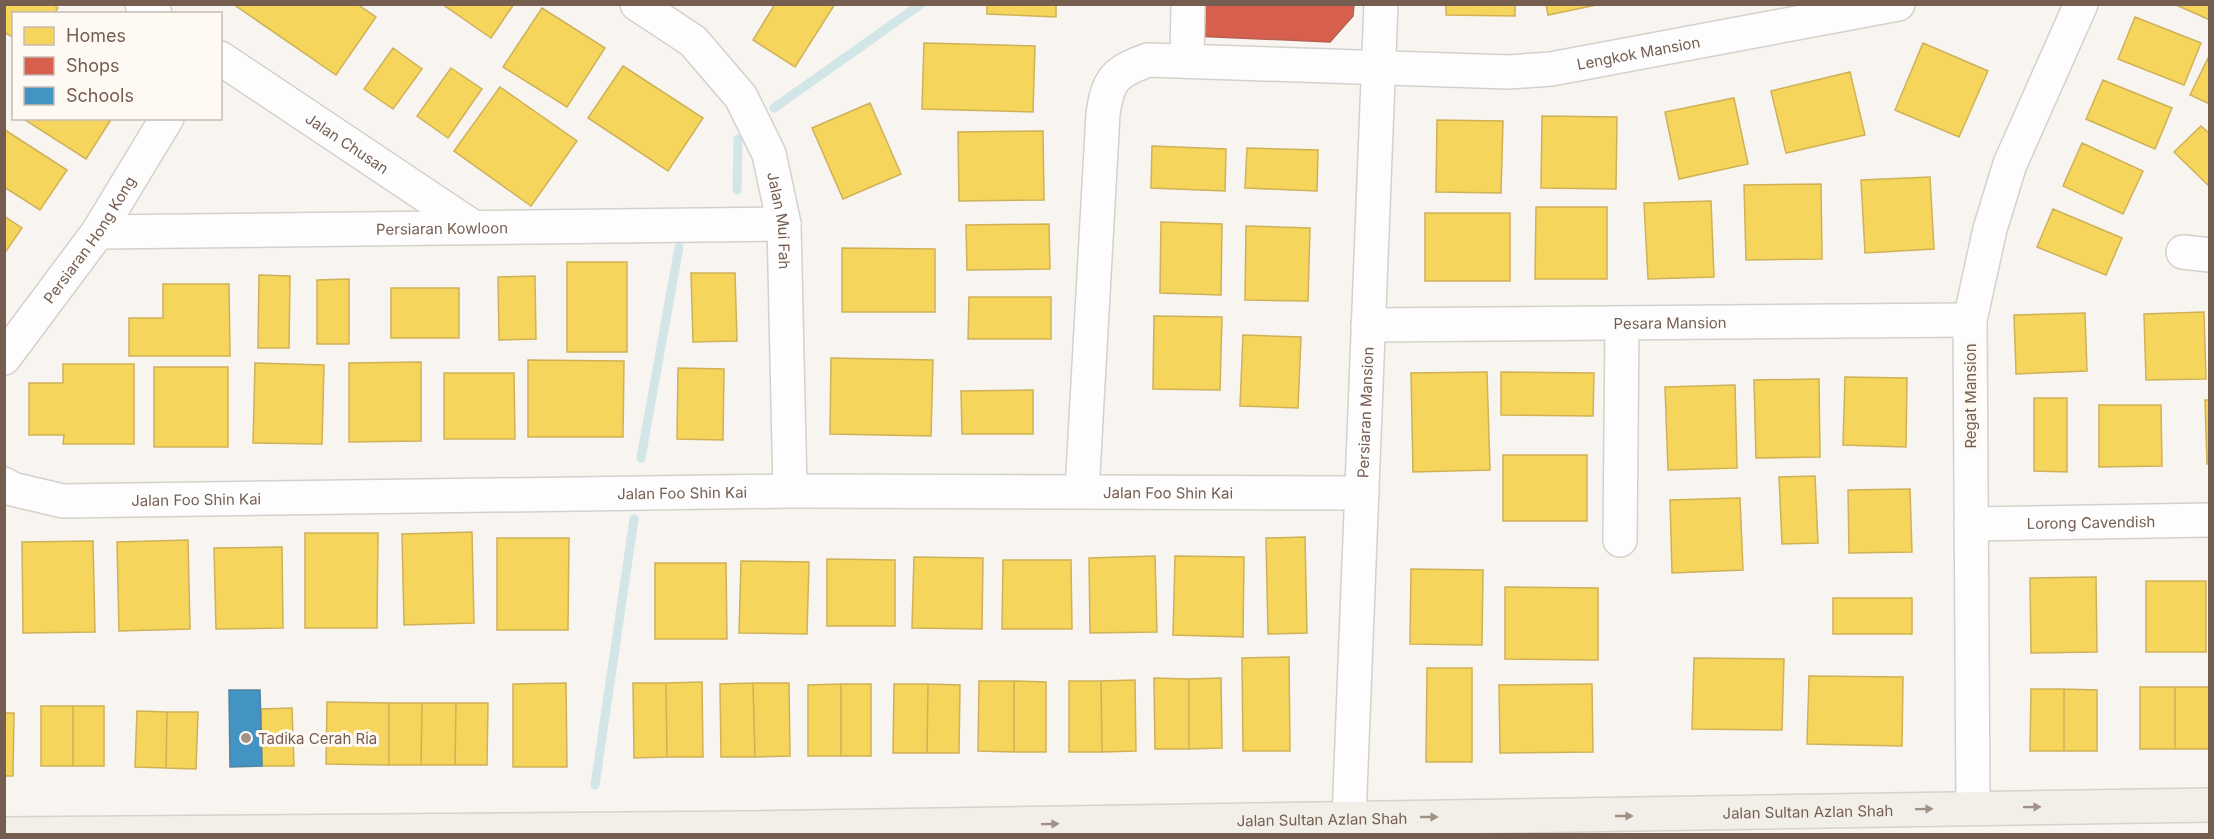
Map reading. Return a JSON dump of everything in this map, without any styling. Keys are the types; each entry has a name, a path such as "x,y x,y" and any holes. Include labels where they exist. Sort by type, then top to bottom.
{"main road":[{"name":"Jalan Sultan Azlan Shah","path":"4,834 750,828 1349,818 1640,816 2210,805"},
{"path":"750,828 820,834"}],"street":[{"name":"Jalan Mui Fah","path":"636,4 693,41 741,97 769,154 784,224 790,491"},
{"path":"1187,61 1188,4"},
{"name":"Persiaran Mansion","path":"1349,818 1381,4"},
{"name":"Lengkok Mansion","path":"1082,491 1107,89 1122,70 1148,60 1508,72 1551,69 1898,4"},
{"name":"Regat Mansion","path":"1973,808 1970,320 1990,229 2010,164 2081,4"},
{"name":"Jalan Chusan","path":"222,59 473,227"},
{"name":"Persiaran Hong Kong","path":"4,358 98,232 166,120"},
{"name":"Persiaran Kowloon","path":"98,232 784,224"},
{"name":"Pesara Mansion","path":"1368,325 1970,320"},
{"path":"1620,540 1622,323"},
{"name":"Jalan Foo Shin Kai","path":"4,484 12,489 63,501 790,491 1362,493"},
{"name":"Lorong Cavendish","path":"1971,524 2210,520"}],"building: Homes":[{"path":"4,4 53,4 58,8 55,12 12,12 12,37 4,32"},
{"path":"233,4 357,4 376,17 336,75"},
{"path":"442,4 514,4 491,38"},
{"path":"775,4 835,4 795,67 753,40"},
{"path":"987,4 1056,4 1056,17 987,14"},
{"path":"1446,4 1515,4 1515,16 1446,15"},
{"path":"1546,4 1601,4 1548,15"},
{"path":"2174,4 2210,4 2210,20"},
{"path":"542,8 605,48 567,107 503,67"},
{"path":"2135,17 2201,43 2184,85 2118,59"},
{"path":"924,43 1035,46 1033,112 922,109"},
{"path":"1923,43 1988,71 1959,137 1895,110"},
{"path":"393,48 422,69 393,109 364,89"},
{"path":"2210,54 2210,104 2190,95"},
{"path":"623,66 703,118 668,171 588,118"},
{"path":"451,68 482,89 448,138 417,116"},
{"path":"1850,72 1865,135 1786,153 1771,91"},
{"path":"2103,80 2172,108 2155,149 2086,119"},
{"path":"500,87 577,141 531,206 454,151"},
{"path":"1734,98 1748,164 1679,179 1665,112"},
{"path":"870,103 901,174 843,199 812,128"},
{"path":"1542,116 1617,117 1616,189 1541,188"},
{"path":"25,120 111,120 86,159"},
{"path":"1437,120 1503,121 1501,193 1436,192"},
{"path":"2201,126 2210,134 2210,187 2174,152"},
{"path":"5,130 67,170 40,210 4,187"},
{"path":"1043,131 1044,200 959,201 958,132"},
{"path":"2082,143 2143,171 2123,214 2063,186"},
{"path":"1152,146 1226,149 1225,191 1151,188"},
{"path":"1247,148 1318,150 1317,191 1245,188"},
{"path":"1930,177 1934,249 1865,253 1861,180"},
{"path":"1821,184 1822,259 1746,260 1744,185"},
{"path":"1711,201 1714,277 1648,279 1644,203"},
{"path":"1536,207 1607,207 1607,279 1535,279"},
{"path":"2053,209 2122,238 2106,275 2037,247"},
{"path":"1425,213 1510,213 1510,281 1425,281"},
{"path":"4,216 22,228 4,254"},
{"path":"1161,222 1222,224 1221,295 1160,293"},
{"path":"1049,224 1050,269 967,270 966,225"},
{"path":"1246,226 1310,228 1308,301 1245,300"},
{"path":"842,248 935,249 935,312 842,312"},
{"path":"567,262 627,262 627,352 567,352"},
{"path":"691,273 735,273 737,341 693,342"},
{"path":"259,275 290,276 289,348 258,348"},
{"path":"535,276 536,339 499,340 498,277"},
{"path":"349,279 349,344 317,344 317,280"},
{"path":"163,284 229,284 230,356 129,356 129,318 163,318"},
{"path":"391,288 459,288 459,338 391,338"},
{"path":"969,297 1051,297 1051,339 968,339"},
{"path":"2204,312 2206,379 2146,380 2144,314"},
{"path":"2085,313 2087,371 2016,374 2014,315"},
{"path":"1154,316 1222,317 1220,390 1153,389"},
{"path":"1243,335 1301,337 1298,408 1240,406"},
{"path":"831,358 933,360 931,436 830,434"},
{"path":"528,360 624,361 623,437 528,437"},
{"path":"421,362 421,441 349,442 349,363"},
{"path":"255,363 324,365 322,444 253,443"},
{"path":"63,364 134,364 134,444 63,444 64,435 29,435 29,383 63,383"},
{"path":"154,367 228,367 228,447 154,447"},
{"path":"678,368 724,369 723,440 677,439"},
{"path":"1487,372 1490,470 1413,472 1411,373"},
{"path":"1501,372 1594,373 1593,416 1501,415"},
{"path":"444,373 514,373 515,439 444,439"},
{"path":"1845,377 1907,378 1906,447 1843,445"},
{"path":"1819,379 1820,457 1756,458 1754,380"},
{"path":"1735,385 1737,468 1668,470 1665,387"},
{"path":"1033,390 1033,434 962,434 961,391"},
{"path":"2034,398 2067,398 2067,472 2034,471"},
{"path":"2205,400 2210,400 2210,464 2207,464"},
{"path":"2099,405 2161,405 2162,466 2099,467"},
{"path":"1503,455 1587,455 1587,521 1503,521"},
{"path":"1815,476 1818,543 1782,544 1779,477"},
{"path":"1910,489 1912,552 1849,553 1848,490"},
{"path":"1740,498 1743,570 1672,573 1670,500"},
{"path":"472,532 474,623 404,625 402,534"},
{"path":"305,533 378,533 377,628 305,628"},
{"path":"1305,537 1307,633 1268,634 1266,538"},
{"path":"497,538 569,538 568,630 497,630"},
{"path":"188,540 190,629 119,631 117,542"},
{"path":"93,541 95,632 23,633 22,542"},
{"path":"282,547 283,628 216,629 214,548"},
{"path":"1155,556 1157,632 1090,633 1089,558"},
{"path":"1175,556 1244,557 1243,637 1173,635"},
{"path":"914,557 983,558 982,629 912,628"},
{"path":"827,559 895,560 895,626 827,626"},
{"path":"1003,560 1071,560 1072,629 1002,629"},
{"path":"741,561 809,562 807,634 739,633"},
{"path":"655,563 726,563 727,639 655,639"},
{"path":"1411,569 1483,570 1482,645 1410,644"},
{"path":"2096,577 2097,652 2031,653 2030,578"},
{"path":"2146,581 2206,581 2206,652 2146,652"},
{"path":"1505,587 1598,588 1598,660 1505,659"},
{"path":"1833,598 1912,598 1912,634 1833,634"},
{"path":"1289,657 1290,751 1243,751 1242,658"},
{"path":"1694,658 1784,659 1782,730 1692,729"},
{"path":"1427,668 1472,668 1472,762 1426,762"},
{"path":"1809,676 1903,677 1902,746 1807,744"},
{"path":"1154,678 1189,679 1189,749 1155,749"},
{"path":"1221,678 1222,748 1189,749 1189,679"},
{"path":"1135,680 1136,751 1102,752 1101,681"},
{"path":"979,681 1014,681 1014,752 978,751"},
{"path":"1014,681 1046,682 1046,752 1014,752"},
{"path":"1069,681 1101,681 1102,752 1069,752"},
{"path":"702,682 703,757 667,757 666,683"},
{"path":"566,683 567,767 513,767 513,684"},
{"path":"633,683 666,683 667,757 634,758"},
{"path":"753,683 755,757 721,757 720,684"},
{"path":"753,683 789,683 790,756 755,757"},
{"path":"841,684 841,756 808,756 808,685"},
{"path":"841,684 871,684 871,756 841,756"},
{"path":"894,684 928,684 927,753 893,753"},
{"path":"928,684 960,685 959,753 927,753"},
{"path":"1592,684 1593,752 1500,753 1499,685"},
{"path":"2140,687 2175,687 2175,749 2140,749"},
{"path":"2175,687 2209,687 2210,749 2175,749"},
{"path":"2031,689 2064,689 2064,751 2030,751"},
{"path":"2064,689 2097,690 2097,751 2064,751"},
{"path":"327,702 389,703 389,765 326,764"},
{"path":"389,703 422,703 421,765 389,765"},
{"path":"422,703 456,703 455,765 421,765"},
{"path":"456,703 488,703 487,765 455,765"},
{"path":"41,706 73,706 73,766 41,766"},
{"path":"73,706 104,706 104,766 73,766"},
{"path":"292,708 294,766 262,766 261,709"},
{"path":"137,711 167,712 166,768 135,767"},
{"path":"167,712 198,712 196,769 166,768"},
{"path":"4,713 14,713 13,776 4,776"}],"building: Shops":[{"path":"1193,4 1354,4 1353,16 1330,42 1193,36"}],"building: Schools":[{"name":"Tadika Cerah Ria","path":"229,690 260,690 262,766 230,767"}],"waterway":[{"path":"774,108 921,4"},
{"path":"737,190 738,139"},
{"path":"641,458 679,247"},
{"path":"595,785 634,519"}],"place":[{"name":"Tadika Cerah Ria","path":"246,738"}]}
